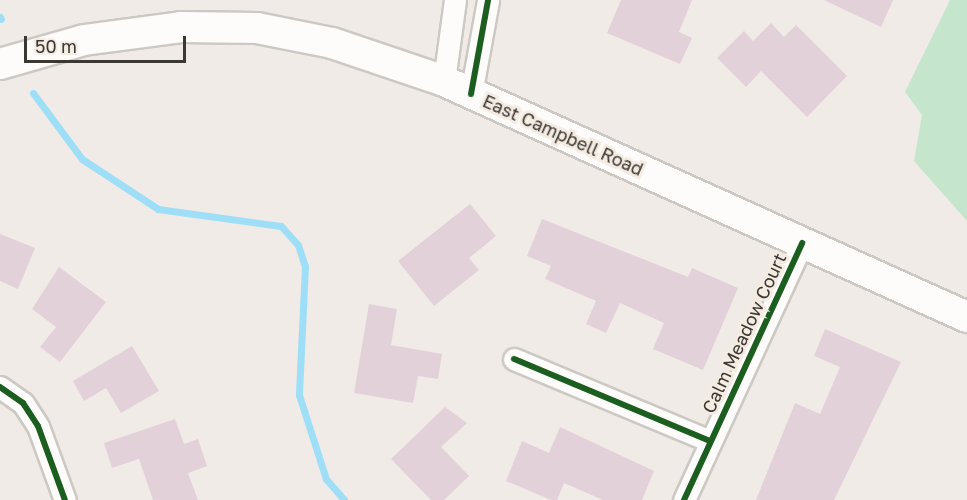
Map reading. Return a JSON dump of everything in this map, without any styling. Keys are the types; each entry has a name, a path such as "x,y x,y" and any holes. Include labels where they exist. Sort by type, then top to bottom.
{"main road":[{"name":"East Campbell Road","path":"0,64 132,31 219,25 332,43 444,81 967,317"}],"street":[{"path":"444,81 455,0"},
{"path":"471,94 488,0"},
{"name":"Calm Meadow Court","path":"684,500 802,243"},
{"path":"514,359 710,441"},
{"path":"0,387 23,403 38,426 65,500"}],"green space":[{"path":"950,0 967,0 967,221 914,161 922,115 905,92"}],"building":[{"path":"621,0 692,0 679,32 692,38 680,64 607,33"},
{"path":"824,0 893,0 881,27"},
{"path":"771,23 784,37 796,25 847,76 807,117 761,71 746,87 717,58 744,31 753,41"},
{"path":"470,204 496,236 469,258 479,270 434,306 398,261"},
{"path":"542,219 688,277 692,268 738,288 703,370 653,349 664,323 620,303 606,333 586,324 596,301 545,279 551,266 527,256"},
{"path":"0,234 35,248 18,289 0,281"},
{"path":"59,267 106,302 60,362 40,347 56,327 32,309"},
{"path":"369,304 397,309 391,345 442,354 438,379 418,376 413,403 354,393"},
{"path":"825,329 901,362 834,500 756,500 795,403 820,414 840,367 814,356"},
{"path":"132,346 159,391 121,413 106,388 84,401 73,381"},
{"path":"445,407 467,423 441,447 469,476 444,500 431,500 391,459"},
{"path":"175,419 184,444 198,439 207,466 188,473 198,500 153,500 139,459 112,468 104,443"},
{"path":"560,427 654,471 642,500 603,500 564,483 557,500 551,500 506,481 522,441 549,453"}],"waterway":[{"path":"33,93 82,159 158,209 281,226 298,245 305,266 299,395 326,479 344,500"}],"cycle path":[{"path":"471,94 488,0"},
{"path":"684,500 802,243"},
{"path":"514,359 710,441"},
{"path":"0,387 23,403 38,426 65,500"}]}
